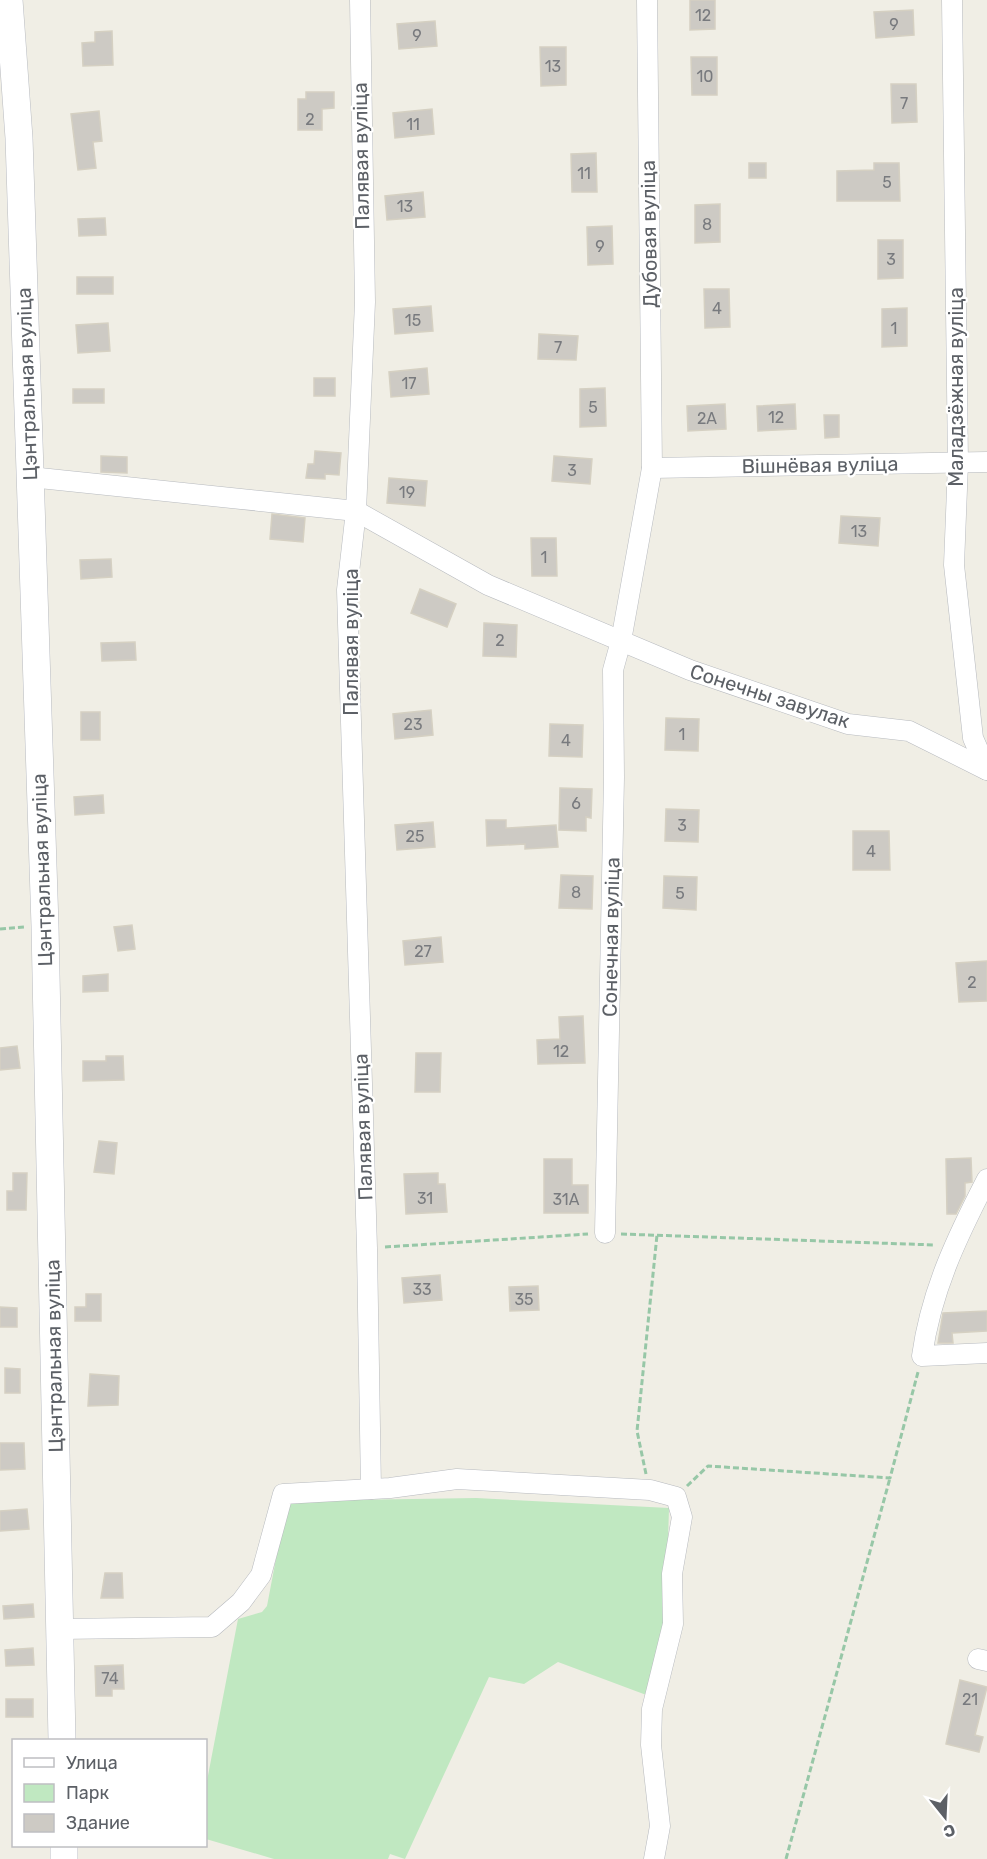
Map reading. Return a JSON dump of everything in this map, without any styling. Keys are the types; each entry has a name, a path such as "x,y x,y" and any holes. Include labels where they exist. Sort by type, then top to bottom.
{"street":[{"name":"Цэнтральная вуліца","path":"9,0 19,138 51,1164 62,1739"},
{"name":"Палявая вуліца","path":"360,0 365,302 356,511 347,590 367,1248 371,1490"},
{"name":"Дубовая вуліца","path":"647,0 652,468"},
{"name":"Маладзёжная вуліца","path":"952,0 958,463 954,565 978,710 973,738 987,770"},
{"name":"Вішнёвая вуліца","path":"652,468 987,462"},
{"path":"621,641 652,468"},
{"path":"30,477 356,511"},
{"name":"Сонечны завулак","path":"356,511 488,585 690,670 848,724 909,731 987,770"},
{"name":"Сонечная вуліца","path":"605,1233 614,789 612,711 614,670 621,641"},
{"path":"987,1179 952,1245 926,1325 922,1356 987,1353"},
{"path":"59,1629 212,1627 241,1602 261,1575 283,1494 371,1490 457,1479 650,1490 676,1497 682,1517 672,1574 673,1624 652,1709 651,1745 660,1826 654,1859"}],"path":[{"path":"367,1248 605,1233 952,1245"},
{"path":"650,1490 637,1431 657,1234"},
{"path":"786,1859 922,1356"},
{"path":"676,1497 708,1466 890,1478"}],"green space":[{"path":"476,1498 669,1508 665,1636 649,1696 558,1662 524,1684 489,1677 405,1859 390,1854 388,1859 274,1859 207,1839 207,1781 238,1619 262,1612 267,1606 287,1501"}],"building":[{"path":"690,0 715,0 715,29 690,30"},
{"path":"913,10 914,35 876,38 874,12"},
{"path":"435,21 437,46 399,49 397,24"},
{"path":"112,31 113,65 83,66 82,43 95,42 95,32"},
{"path":"540,47 566,47 566,85 541,86"},
{"path":"691,57 717,57 717,95 692,95"},
{"path":"891,84 916,84 917,122 892,123"},
{"path":"306,92 334,92 334,108 322,109 322,130 298,130 298,99 306,99"},
{"path":"432,109 434,134 395,138 393,113"},
{"path":"99,111 102,141 93,142 96,168 78,170 71,114"},
{"path":"596,153 597,192 572,192 571,154"},
{"path":"749,163 766,163 766,178 749,178"},
{"path":"874,163 899,163 900,201 837,201 837,171 874,170"},
{"path":"423,192 425,217 387,220 385,196"},
{"path":"720,204 720,242 695,243 695,205"},
{"path":"105,218 106,235 79,236 78,219"},
{"path":"612,226 613,264 588,265 587,227"},
{"path":"878,240 903,240 903,278 878,279"},
{"path":"77,277 113,277 113,294 77,294"},
{"path":"704,289 729,289 730,327 705,328"},
{"path":"431,306 433,331 395,334 393,309"},
{"path":"907,308 907,346 882,347 882,309"},
{"path":"108,323 110,351 78,353 76,325"},
{"path":"539,334 578,336 576,360 538,359"},
{"path":"427,368 429,394 391,397 389,372"},
{"path":"314,378 335,378 335,396 314,396"},
{"path":"605,388 606,426 580,427 580,389"},
{"path":"73,389 104,389 104,403 73,403"},
{"path":"725,404 726,429 688,431 687,406"},
{"path":"795,404 796,429 758,431 757,406"},
{"path":"824,415 839,415 839,437 825,438"},
{"path":"315,451 341,453 339,475 325,474 325,479 306,478 308,464 314,464"},
{"path":"101,456 127,457 127,473 101,472"},
{"path":"554,456 592,459 590,484 552,481"},
{"path":"389,478 427,481 425,506 387,503"},
{"path":"272,514 305,518 303,542 270,539"},
{"path":"841,516 880,518 878,546 839,543"},
{"path":"531,538 556,538 557,576 532,576"},
{"path":"111,559 112,577 81,579 80,560"},
{"path":"420,589 456,604 447,627 411,613"},
{"path":"484,623 517,625 516,657 483,656"},
{"path":"135,642 136,660 102,661 101,643"},
{"path":"431,710 433,735 395,739 393,714"},
{"path":"81,712 100,712 100,740 81,740"},
{"path":"666,718 699,719 698,751 665,750"},
{"path":"550,724 583,725 582,757 549,756"},
{"path":"560,788 592,789 591,818 586,817 586,831 559,830"},
{"path":"103,795 104,813 75,815 74,797"},
{"path":"666,809 699,810 698,842 665,841"},
{"path":"486,820 506,820 506,828 556,825 558,847 525,849 525,844 487,846"},
{"path":"433,822 435,847 397,850 395,825"},
{"path":"853,831 889,831 890,870 853,870"},
{"path":"561,875 593,876 592,909 559,908"},
{"path":"664,876 697,877 696,910 663,908"},
{"path":"132,925 135,949 118,951 114,927"},
{"path":"441,937 443,962 405,965 403,941"},
{"path":"987,961 987,1001 959,1002 956,963"},
{"path":"108,974 108,991 83,992 83,976"},
{"path":"583,1016 585,1063 538,1064 537,1040 560,1039 559,1017"},
{"path":"17,1046 20,1068 0,1070 0,1048"},
{"path":"416,1053 441,1053 440,1092 415,1092"},
{"path":"106,1056 123,1056 124,1080 83,1081 83,1061 106,1061"},
{"path":"99,1141 117,1143 114,1174 94,1172"},
{"path":"971,1158 972,1182 965,1183 965,1196 956,1214 947,1214 946,1159"},
{"path":"544,1159 572,1159 572,1185 588,1185 588,1213 544,1213"},
{"path":"13,1173 27,1173 26,1210 7,1210 7,1191 13,1191"},
{"path":"438,1173 438,1184 445,1184 447,1212 406,1214 404,1174"},
{"path":"440,1275 442,1300 404,1303 402,1278"},
{"path":"538,1286 539,1310 510,1311 509,1287"},
{"path":"86,1294 101,1294 101,1321 75,1321 75,1307 86,1307"},
{"path":"0,1307 17,1308 17,1327 0,1327"},
{"path":"987,1311 987,1331 952,1333 953,1343 938,1343 943,1313"},
{"path":"5,1368 20,1369 20,1393 5,1393"},
{"path":"90,1374 119,1376 118,1405 88,1406"},
{"path":"0,1443 24,1443 25,1469 0,1470"},
{"path":"27,1509 29,1529 0,1531 0,1511"},
{"path":"105,1573 122,1573 123,1598 101,1598"},
{"path":"33,1604 34,1617 4,1619 3,1606"},
{"path":"33,1648 34,1665 6,1666 5,1650"},
{"path":"123,1665 124,1689 112,1689 112,1696 96,1696 95,1666"},
{"path":"960,1680 987,1687 975,1735 983,1737 979,1752 946,1744"},
{"path":"6,1699 33,1699 33,1717 6,1717"}]}
